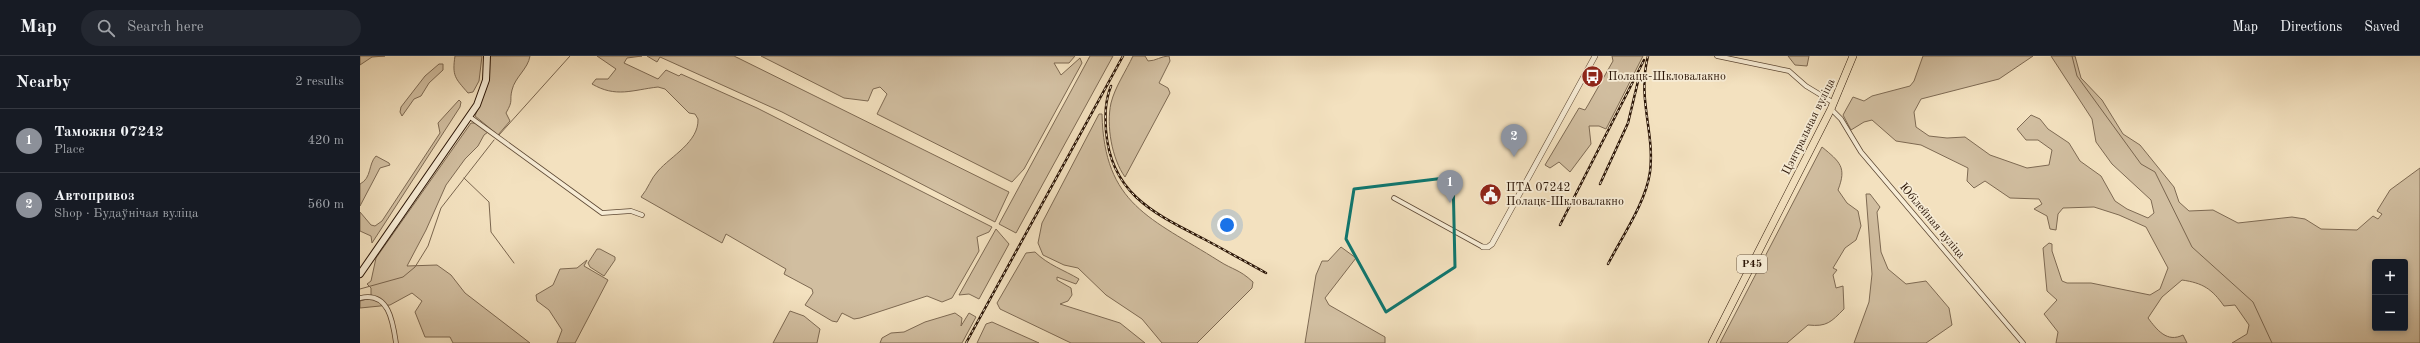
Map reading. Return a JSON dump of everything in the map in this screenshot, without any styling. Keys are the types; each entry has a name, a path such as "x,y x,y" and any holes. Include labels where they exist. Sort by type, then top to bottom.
{"main road":[{"path":"361,271 470,117 482,93 487,56"},
{"name":"Цэнтральная вуліца","path":"1712,343 1832,106 1853,56"}],"street":[{"path":"1394,198 1483,246 1488,247 1492,244 1595,56"},
{"name":"Юбілейная вуліца","path":"1717,56 1789,71 1832,106 1861,152 2023,343"},
{"path":"470,117 602,213 631,211 642,215"},
{"path":"360,298 374,298 386,306 392,319 396,343"}],"highlighted area":[{"path":"1453,177 1455,267 1386,312 1346,239 1354,189"}],"shaded area":[{"path":"360,56 385,56 372,57 360,65"},
{"path":"455,56 482,56 479,81 473,92 468,93 457,80 454,73"},
{"path":"489,56 530,56 527,65 516,81 512,90 511,103 506,113 510,121 498,135 475,116 486,89"},
{"path":"597,56 642,56 627,58 624,63 658,79 666,70 679,76 681,74 757,108 992,227 989,232 977,237 979,251 952,298 942,302 927,296 860,318 854,319 842,313 837,322 832,321 805,305 813,293 812,289 784,274 786,269 726,234 722,243 641,197 646,191 651,180 663,165 689,142 694,135 698,119 695,114 689,113 665,89 658,87 617,92 609,91 592,84 596,79 608,79 616,69"},
{"path":"647,56 734,56 1009,192 995,222 782,112 660,57 657,62"},
{"path":"761,56 1075,56 1069,63 1054,63 1061,75 1080,58 1082,63 1024,169 1012,182 877,114 887,94 880,87 873,89 868,101 844,98"},
{"path":"1090,56 1113,56 1016,233 999,224"},
{"path":"1133,56 1145,56 1148,61 1169,56 1170,61 1159,83 1168,88 1170,93 1125,177 1120,170 1111,142 1109,122 1111,103 1115,91"},
{"path":"1612,56 1643,56 1606,129 1599,126 1589,126 1591,144 1570,172 1559,162 1550,168 1545,165 1579,108 1585,110 1613,61"},
{"path":"1788,56 1809,56 1807,66 1795,65"},
{"path":"1923,56 2033,56 1999,79 1921,99 1914,112 1916,127 1929,136 1947,138 1965,137 1990,155 2027,168 2049,165 2052,150 2038,140 2026,140 2017,129 2031,115 2040,119 2048,129 2069,143 2080,161 2101,176 2115,201 2127,209 2148,218 2154,213 2151,200 2112,164 2096,142 2092,119 2051,56 2075,56 2081,78 2102,100 2123,134 2140,145 2174,187 2179,202 2189,211 2213,210 2238,223 2292,217 2305,219 2321,229 2357,230 2373,216 2378,219 2382,214 2377,211 2390,190 2420,168 2420,343 2232,343 2247,334 2249,325 2235,305 2224,306 2211,291 2196,283 2182,280 2162,297 2148,318 2163,334 2172,337 2183,335 2187,343 2056,343 2058,332 2044,314 2057,300 2047,291 2043,248 2049,243 2052,244 2052,251 2062,281 2067,283 2091,283 2150,295 2160,289 2168,268 2146,227 2119,215 2094,207 2063,208 2058,214 2056,230 2050,229 2047,216 2034,209 2042,204 2039,199 2010,198 1985,181 1974,188 1967,181 1968,168 1921,145 1896,141 1872,120 1864,122 1851,130 1843,115 1853,97 1864,101 1872,96 1910,86 1914,81"},
{"path":"439,64 443,64 443,70 429,83 421,96 414,99 402,116 400,112 401,107 425,76"},
{"path":"459,100 461,102 460,107 372,243 371,236 360,231 360,212 371,225 375,226 382,221 440,133 438,123"},
{"path":"1099,114 1102,114 1105,145 1112,169 1122,189 1136,206 1172,233 1240,272 1253,282 1252,288 1197,343 1162,343 1142,319 1106,295 1078,268 1064,265 1043,255 1038,243 1042,223"},
{"path":"471,123 475,123 488,132 484,135 478,146 465,159 446,185 426,230 407,266 437,265 451,275 465,293 530,343 453,343 450,337 425,337 415,312 422,301 412,293 390,305 360,308 360,301 371,298 371,288 367,284 371,281 376,258"},
{"path":"1822,147 1837,161 1842,170 1841,182 1838,190 1847,203 1858,211 1861,226 1856,240 1845,248 1833,268 1837,270 1833,275 1836,288 1843,286 1844,309 1828,323 1808,325 1787,343 1720,343"},
{"path":"376,156 390,165 380,168 360,206 360,184 368,175"},
{"path":"1866,194 1870,194 1880,207 1877,212 1881,252 1888,269 1906,284 1926,281 1949,308 1952,325 1926,343 1854,343 1869,302 1872,274"},
{"path":"996,229 1009,244 979,299 969,294 959,295"},
{"path":"1341,247 1356,258 1325,298 1329,305 1385,337 1385,343 1305,343 1316,275 1322,261 1328,261"},
{"path":"597,249 600,249 615,257 615,260 604,276 590,267 588,263"},
{"path":"1035,252 1051,264 1079,279 1076,284 1057,277 1057,280 1071,288 1072,295 1068,301 1060,304 1120,323 1145,343 1071,343 1000,309 997,303 1026,253"},
{"path":"587,260 584,266 608,280 575,343 557,343 562,330 549,310 537,301 536,295 553,285 560,269 577,268"},
{"path":"790,311 804,316 820,329 817,343 773,343"},
{"path":"955,313 962,318 961,326 969,313 976,317 962,343 880,343 882,338 891,333 904,332 925,322"},
{"path":"992,322 1039,343 977,343 986,324"}],"waterway":[{"path":"499,135 570,56"},
{"path":"2072,56 2077,76 2141,164 2155,172 2192,247 2253,302 2272,343"},
{"path":"360,289 403,277 415,267 428,246 441,208 494,140"},
{"path":"464,178 489,202 491,232 514,263"}],"railway":[{"path":"966,343 1123,56"},
{"path":"1608,264 1639,207 1648,183 1651,157 1644,87 1648,56"},
{"path":"1560,225 1644,60"},
{"path":"1600,184 1628,123 1639,77"},
{"path":"1111,86 1106,108 1106,131 1110,152 1116,170 1126,186 1151,210 1266,273"}],"place":[{"name":"Полацк-Шкловалакно","path":"1592,77"},
{"name":"Автопривоз","path":"1514,157"},
{"name":"ПТА 07242 Полацк-Шкловалакно","path":"1491,195"},
{"name":"Таможня 07242","path":"1450,203"}]}
